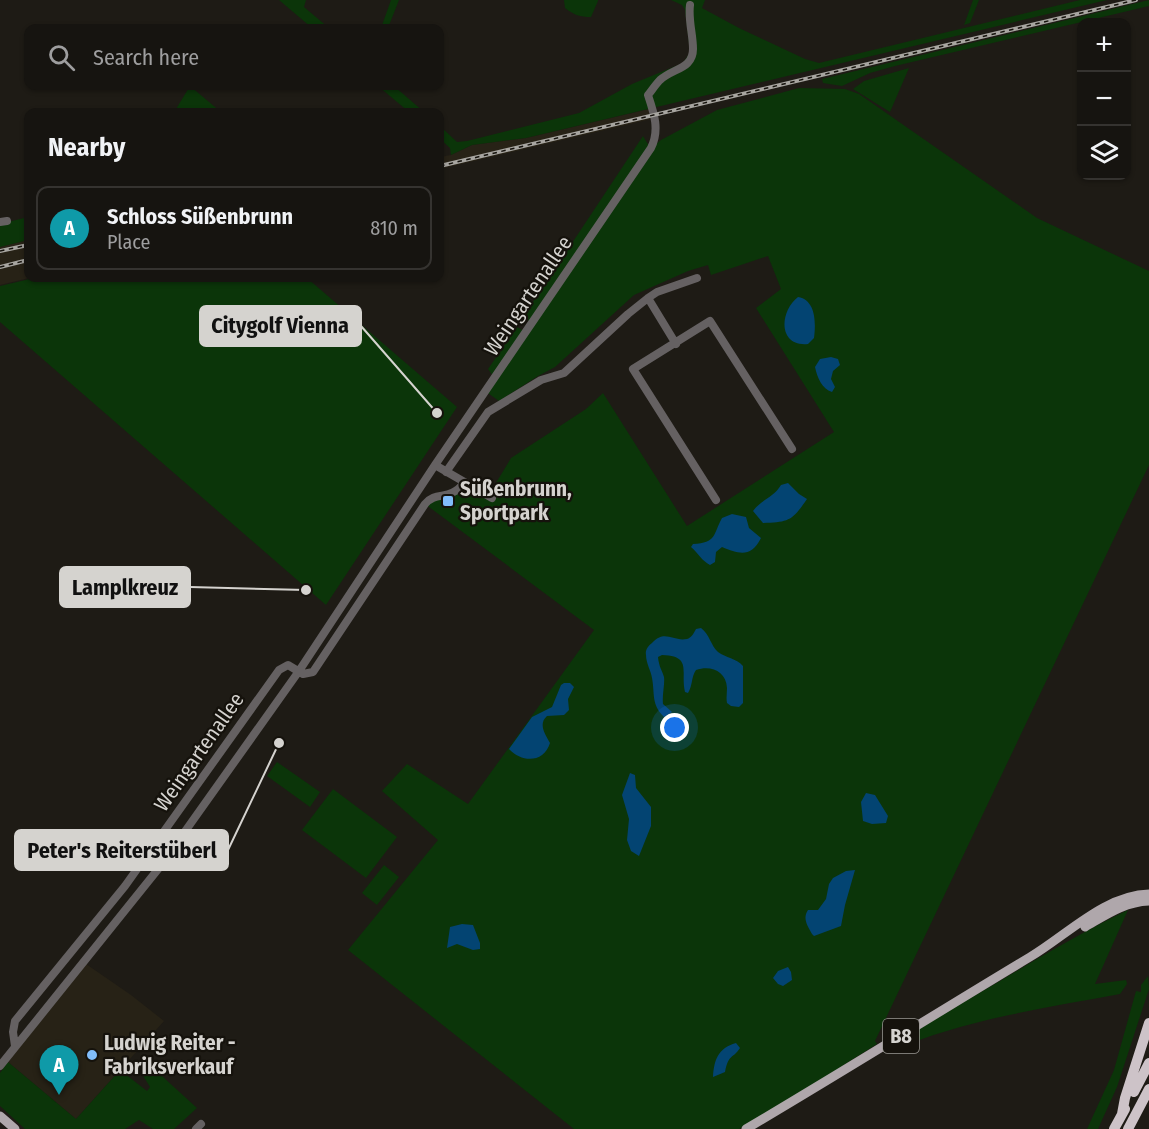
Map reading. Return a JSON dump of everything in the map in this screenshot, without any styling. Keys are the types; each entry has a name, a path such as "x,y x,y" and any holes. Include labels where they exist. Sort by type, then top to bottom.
{"highway":[{"path":"1122,1114 1149,1023"},
{"path":"1114,1129 1149,1063"},
{"path":"1128,1129 1149,1089"},
{"path":"1134,1117 1149,1102"}],"main road":[{"name":"B8","path":"1056,941 1102,908 1131,896 1149,894"},
{"name":"B8","path":"746,1129 1056,941 1122,906 1132,902 1149,901"},
{"path":"0,1116 15,1129"}],"street":[{"name":"Weingartenallee","path":"0,1066 159,868 243,751 651,148 657,131 648,94 661,79 687,65 692,58 690,5"},
{"path":"446,472 489,412 541,380 564,373 628,314 657,292 697,278"},
{"path":"648,298 676,344"},
{"path":"716,500 633,369 710,321 792,449"},
{"path":"435,465 492,498"},
{"name":"Weingartenallee","path":"15,1046 13,1032 15,1021 125,886 279,670 288,665 306,674 313,672 425,504 434,497 451,495 464,483"},
{"path":"332,621 342,628"},
{"path":"229,742 243,751"}],"shaded area":[{"path":"649,109 651,119 444,168 444,156 472,145 526,138"},
{"path":"24,241 24,279 0,285 0,247"},
{"path":"86,964 164,1021 76,1119 8,1062"}],"green space":[{"path":"279,0 306,0 304,7 324,24 307,24"},
{"path":"391,0 399,0 390,24 382,24"},
{"path":"564,0 598,1 591,17 587,17 577,15 565,8"},
{"path":"671,0 705,0 702,8 739,28 805,59 819,63 1080,0 1107,0 526,138 472,145 451,155 450,148 444,143 444,130 457,142 467,141 579,113 632,84 683,63 690,52 685,10 682,5"},
{"path":"973,0 979,0 970,23 964,25"},
{"path":"1149,0 1149,6 1098,18 1077,18 1077,23 895,66 870,73 842,86 823,83 822,79"},
{"path":"909,68 890,112 853,89 864,81"},
{"path":"799,88 845,89 859,94 1037,218 1149,271 1149,465 875,1041 877,1044 739,1129 574,1129 348,950 438,840 382,791 407,764 468,804 594,630 425,504 448,496 464,483 488,496 511,458 586,409 603,393 687,526 834,432 756,308 781,289 768,256 711,275 708,265 688,271 634,295 555,367 499,401 485,391 651,148 661,140 717,110"},
{"path":"188,90 195,90 216,108 177,108"},
{"path":"383,90 399,90 419,108 404,108"},
{"path":"643,136 649,146 529,322 525,314"},
{"path":"24,218 24,241 0,247 0,224"},
{"path":"24,280 312,282 457,407 326,605 0,322 0,286"},
{"path":"517,327 524,331 493,376 488,369"},
{"path":"277,762 320,792 310,807 267,776"},
{"path":"333,789 397,837 366,878 302,830"},
{"path":"384,865 399,877 377,905 362,893"},
{"path":"1128,910 1095,984 1126,980 1127,984 1120,994 1004,1016 947,1031 892,1051 890,1048 1047,953"},
{"path":"1148,976 1149,989 1117,1087 1098,1129 1087,1129 1114,1070 1136,991 1141,992 1141,985"},
{"path":"8,1062 76,1119 120,1070 147,1091 150,1087 142,1074 151,1066 197,1108 174,1129 153,1129 139,1120 125,1129 25,1129 0,1106 0,1073"}],"water":[{"path":"798,297 804,299 812,307 814,313 814,338 808,344 791,340 785,327 787,311"},
{"path":"831,357 838,359 840,365 833,371 831,379 835,387 832,392 820,382 815,367 820,359"},
{"path":"788,483 807,499 789,519 763,523 753,511 781,485"},
{"path":"732,514 746,517 749,528 761,538 753,549 744,553 722,547 716,552 715,562 710,565 691,547 693,544 710,540 722,518"},
{"path":"701,628 718,652 743,666 743,703 739,707 727,703 724,677 717,671 707,668 696,670 690,690 688,693 685,692 682,662 678,658 662,655 658,657 664,677 663,704 672,712 664,717 655,703 646,650 661,637 687,639 696,629"},
{"path":"564,683 570,683 574,687 568,699 569,710 564,715 547,716 544,719 543,729 550,743 547,750 532,759 514,754 509,749 532,717 552,707"},
{"path":"630,773 635,775 636,788 651,807 651,826 639,856 631,851 627,840 629,819 622,795"},
{"path":"866,793 875,795 888,816 886,823 872,824 863,821 861,802"},
{"path":"855,870 841,926 814,936 806,922 808,910 818,910 826,899 829,884 833,878 846,871"},
{"path":"462,924 473,925 480,949 473,950 457,944 447,948 450,927"},
{"path":"788,967 792,980 783,986 778,984 773,978 778,971"},
{"path":"736,1043 740,1048 729,1059 725,1072 713,1077 714,1065 721,1051"}],"railway":[{"path":"444,165 1136,0"},
{"path":"0,251 24,246"},
{"path":"0,267 24,261"}],"place":[{"name":"Citygolf Vienna","path":"437,413"},
{"name":"Süßenbrunn, Sportpark","path":"448,501"},
{"name":"Lamplkreuz","path":"306,590"},
{"name":"Peter's Reiterstüberl","path":"279,743"},
{"name":"Ludwig Reiter - Fabriksverkauf","path":"92,1055"},
{"name":"Schloss Süßenbrunn","path":"59,1095"}]}
